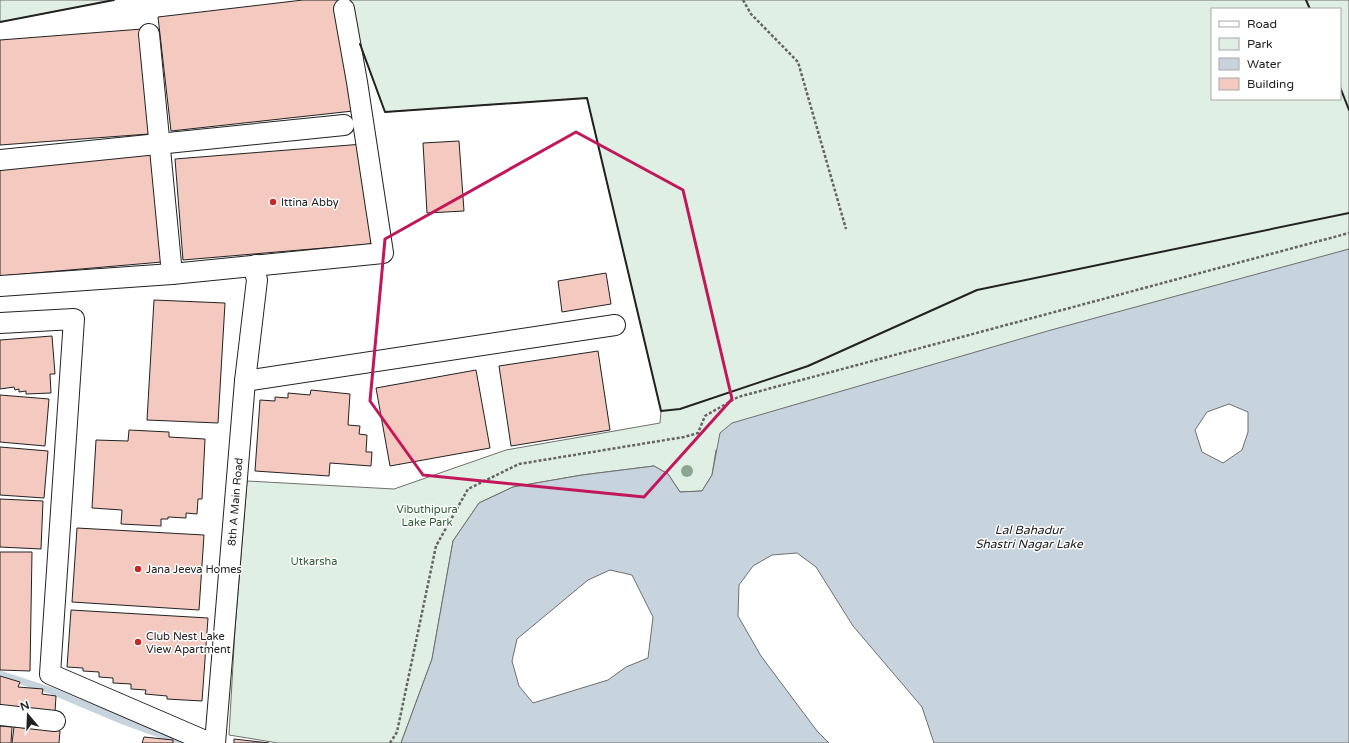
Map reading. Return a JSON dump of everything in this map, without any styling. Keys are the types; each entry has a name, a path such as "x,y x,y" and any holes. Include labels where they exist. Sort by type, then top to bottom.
{"street":[{"path":"0,286 172,274 258,270 383,253 357,82 344,9"},
{"path":"149,34 172,274"},
{"path":"0,160 344,125"},
{"name":"8th A Main Road","path":"215,743 245,381 258,270"},
{"path":"0,323 74,319 50,674 210,743"},
{"path":"245,381 615,325"},
{"path":"0,715 55,721"}],"path":[{"path":"743,0 751,14 798,62 846,230"},
{"path":"390,743 397,732 436,546 468,488 519,464 684,437 698,433 705,416 738,397 1349,232"}],"highlighted area":[{"path":"576,132 683,190 732,399 644,497 423,475 370,401 385,239"}],"green space":[{"path":"0,0 114,0 0,22"},
{"path":"343,0 1349,0 1349,249 716,450 712,475 702,491 680,492 668,474 654,466 582,475 513,487 479,503 453,541 432,659 401,743 278,743 229,735 235,629 247,481 394,489 506,450 660,423 661,411 587,98 385,112"}],"water":[{"name":"Lal Bahadur Shastri Nagar Lake","path":"1349,249 1349,743 934,743 922,707 853,626 816,567 797,553 772,555 753,566 739,585 738,616 761,656 817,731 829,743 401,743 432,659 453,541 479,503 513,487 582,475 654,466 668,474 680,492 702,491 712,475 720,433 732,423 1051,330","holes":["1229,404 1248,412 1248,432 1242,450 1223,463 1202,452 1195,430 1207,412","610,570 632,575 653,617 648,658 626,667 608,680 533,703 519,686 512,661 517,639 588,580"]}],"building":[{"path":"303,0 340,0 353,111 171,131 158,17"},
{"path":"142,29 149,134 0,145 0,40"},
{"path":"459,141 464,211 427,213 423,143"},
{"name":"Ittina Abby","path":"363,144 371,244 183,260 175,159"},
{"path":"154,153 162,262 0,276 0,166"},
{"path":"606,273 611,304 562,312 558,281"},
{"path":"154,300 225,303 218,423 147,420"},
{"path":"52,336 55,374 50,374 51,393 26,394 26,391 19,392 19,389 15,390 14,387 0,389 0,340"},
{"path":"598,351 610,430 511,446 499,366"},
{"path":"476,370 490,448 390,466 376,388"},
{"path":"311,390 350,394 348,425 360,426 359,434 367,435 366,452 372,452 371,466 330,463 329,476 255,471 260,400 275,401 275,397 288,398 288,393 310,395"},
{"path":"0,395 49,399 45,446 0,442"},
{"path":"129,430 169,432 169,437 205,439 202,499 198,499 197,514 186,513 186,518 168,517 168,519 161,519 161,526 121,524 122,510 92,508 96,440 128,441"},
{"path":"0,447 48,451 44,498 0,495"},
{"path":"0,499 43,501 41,549 0,547"},
{"name":"Jana Jeeva Homes","path":"77,528 204,535 199,610 72,602"},
{"path":"0,552 32,552 30,671 0,670"},
{"name":"Club Nest Lake View Apartment","path":"71,610 208,618 202,701 167,699 167,696 145,694 146,690 131,689 131,684 113,683 113,678 99,677 99,672 83,671 83,668 67,667"},
{"path":"0,676 20,682 18,687 43,689 42,694 56,696 55,712 0,705"},
{"path":"0,726 12,727 11,743 0,743"},
{"path":"14,727 60,731 59,743 12,743"},
{"path":"144,737 173,740 173,743 142,743"},
{"path":"234,739 269,743 234,743"}],"waterway":[{"path":"0,674 52,691 123,721 184,743"}],"wall":[{"path":"0,22 114,0"},
{"path":"1306,0 1310,8"},
{"path":"360,44 385,112 587,98 661,411 680,409 808,366 977,290 1349,213"},
{"path":"1341,90 1349,110"}],"place":[{"name":"Ittina Abby","path":"273,202"},
{"name":"Jana Jeeva Homes","path":"138,569"},
{"name":"Club Nest Lake View Apartment","path":"138,642"}],"park label":[{"name":"Vibuthipura Lake Park","path":"427,515"},
{"name":"Utkarsha","path":"314,561"}]}
